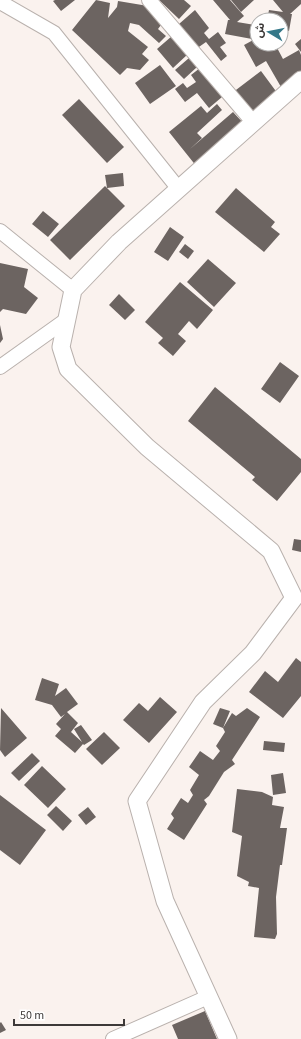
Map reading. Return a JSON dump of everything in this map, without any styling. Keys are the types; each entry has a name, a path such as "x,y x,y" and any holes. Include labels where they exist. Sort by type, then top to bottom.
{"street":[{"path":"149,0 253,122"},
{"path":"0,2 54,33 178,188"},
{"path":"228,1039 165,901 137,801 202,702 253,653 294,598 271,551 147,447 68,369 61,347 73,290 119,242 301,80"},
{"path":"0,230 73,290"},
{"path":"0,366 66,320"},
{"path":"113,1039 208,997"}],"building":[{"path":"75,0 61,11 53,1"},
{"path":"96,0 110,3 108,18 117,7 118,1 148,6 164,21 158,29 166,36 159,43 139,25 130,23 128,31 148,47 142,54 149,60 140,70 127,68 120,75 72,30"},
{"path":"159,0 184,0 191,6 179,19"},
{"path":"213,0 230,0 244,16 237,22 249,24 249,38 225,34 228,20 230,20"},
{"path":"231,0 254,0 241,12"},
{"path":"273,0 301,0 301,4 290,14 292,14 289,31 289,12 283,12"},
{"path":"195,10 209,28 204,33 209,39 218,32 226,43 220,47 227,56 221,61 206,42 196,49 193,41 179,24"},
{"path":"269,10 283,12 269,12"},
{"path":"172,36 188,54 173,68 157,49"},
{"path":"301,39 301,52 295,44"},
{"path":"249,42 249,52 279,52 283,59 299,50 301,55 301,76 281,87 266,61 256,67 244,45"},
{"path":"189,58 197,67 184,79 175,70"},
{"path":"160,65 176,86 150,104 135,83"},
{"path":"200,68 222,97 209,108 197,93 185,102 175,89 183,83 187,88 196,82 191,75"},
{"path":"261,71 278,94 250,116 232,93"},
{"path":"79,99 124,147 107,163 62,115"},
{"path":"217,104 222,110 197,133 202,138 190,149 233,112 245,125 197,167 169,132 201,106 207,113"},
{"path":"123,173 124,186 107,188 105,175"},
{"path":"105,186 125,206 70,260 50,240"},
{"path":"236,188 275,222 271,227 280,234 264,252 215,212"},
{"path":"43,211 59,224 48,237 32,224"},
{"path":"170,227 184,237 168,261 154,252"},
{"path":"185,244 194,251 188,259 179,252"},
{"path":"208,259 236,283 214,307 187,282"},
{"path":"0,263 28,269 24,287 38,298 26,314 3,309 0,312"},
{"path":"180,282 213,310 197,329 189,321 178,334 186,341 173,356 158,343 163,338 145,322"},
{"path":"119,294 135,310 125,320 109,305"},
{"path":"0,325 3,339 0,343"},
{"path":"280,362 299,376 280,403 261,389"},
{"path":"215,387 301,459 301,472 277,501 252,480 255,477 188,421"},
{"path":"294,539 301,540 301,552 292,550"},
{"path":"296,658 301,662 301,696 283,718 249,692 265,671 278,682"},
{"path":"42,678 59,684 55,696 66,688 78,704 67,712 78,723 71,732 82,742 74,729 81,725 92,740 84,745 83,744 75,753 55,736 61,729 56,724 65,714 61,717 52,705 35,700"},
{"path":"160,697 177,712 149,743 123,720 139,703 148,711"},
{"path":"1,708 27,738 5,757 0,750"},
{"path":"220,708 230,711 223,728 213,724"},
{"path":"247,708 260,717 232,760 235,764 224,772 209,796 204,800 207,804 184,840 167,829 174,818 171,814 181,798 188,803 193,795 190,790 199,775 189,767 200,751 213,760 220,751 216,746 225,732 223,728 232,713 236,716"},
{"path":"104,732 120,748 102,765 86,749"},
{"path":"264,741 285,743 284,752 263,750"},
{"path":"32,753 40,761 19,781 11,773"},
{"path":"42,766 66,789 48,808 24,785"},
{"path":"283,773 286,793 273,795 271,775"},
{"path":"237,789 262,792 273,797 272,805 284,807 280,828 287,828 276,897 277,934 275,939 254,937 259,888 248,886 249,882 237,876 242,836 232,832"},
{"path":"0,795 46,830 20,865 0,850"},
{"path":"56,806 72,821 63,831 47,815"},
{"path":"88,807 96,817 86,825 78,815"},
{"path":"205,1011 217,1039 178,1039 172,1025"},
{"path":"1,1022 6,1030 0,1033 0,1023"}]}
